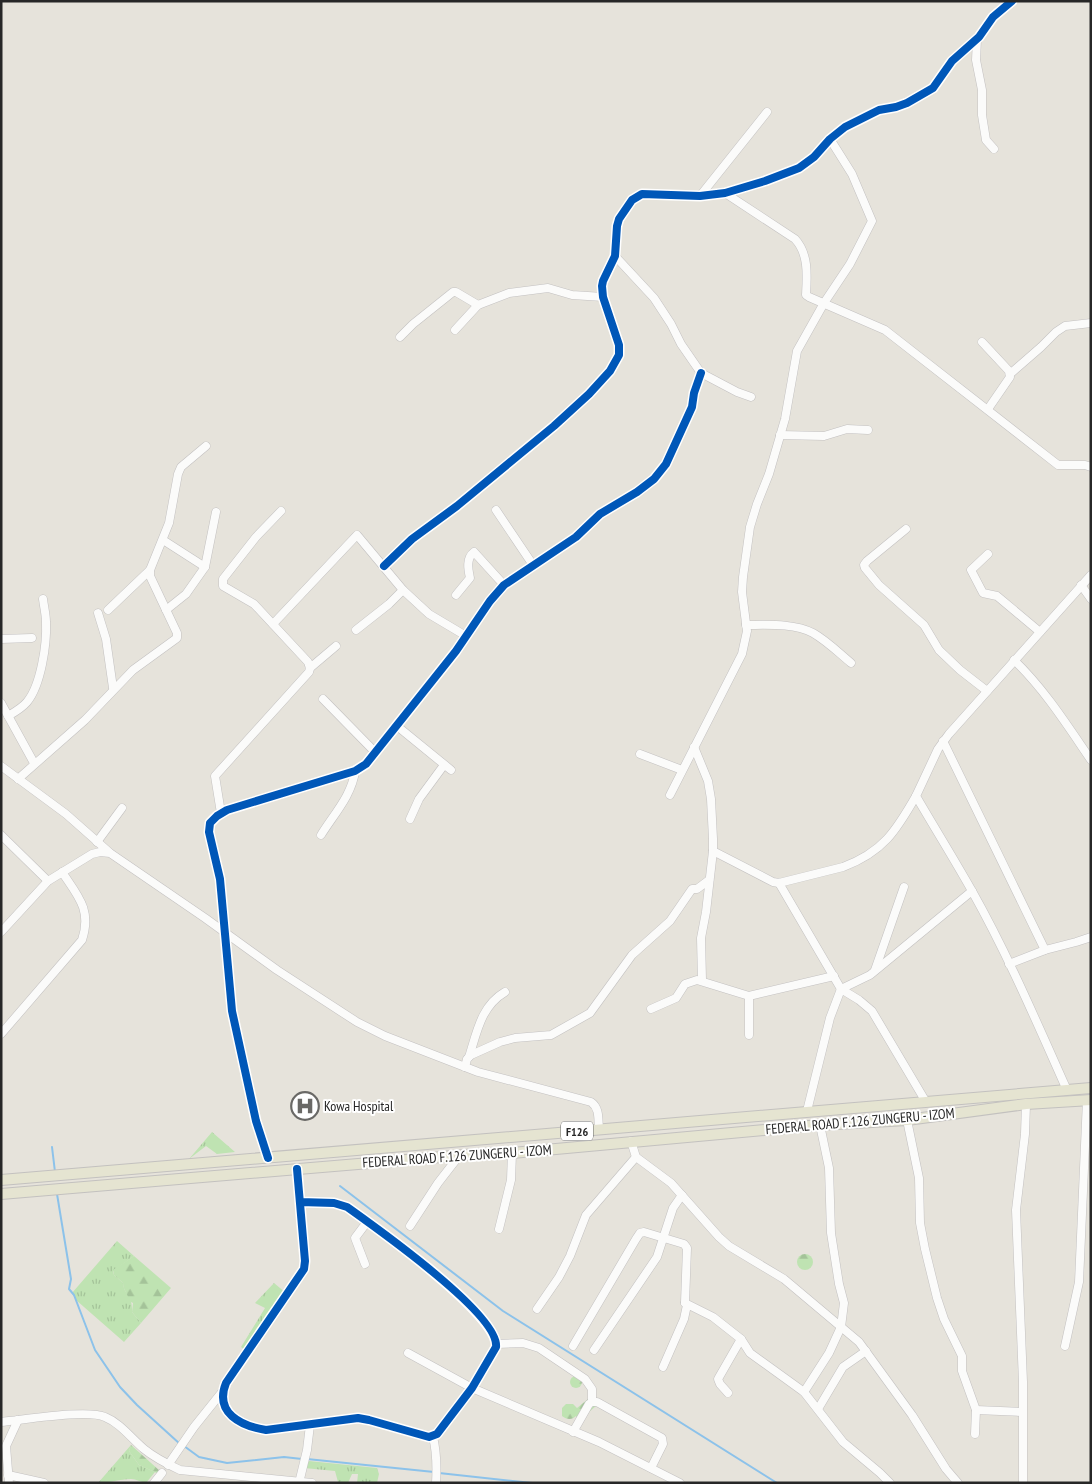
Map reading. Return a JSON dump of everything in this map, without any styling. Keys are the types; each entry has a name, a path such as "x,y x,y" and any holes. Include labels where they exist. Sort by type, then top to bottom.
{"main road":[{"name":"FEDERAL ROAD F.126 ZUNGERU - IZOM","path":"1,1180 1091,1088"},
{"name":"FEDERAL ROAD F.126 ZUNGERU - IZOM","path":"1,1194 477,1154 512,1153 820,1125 907,1120 1026,1104 1089,1100"},
{"path":"477,1140 477,1154"}],"street":[{"path":"384,566 412,539 457,506 554,426 590,394 610,371 619,355 619,345 603,297 602,281 615,256 619,219 637,196 642,194 700,196 725,193 799,168 814,157 830,139 857,119 879,110 902,106 933,88 952,62 977,38 993,17 1012,1"},
{"path":"977,38 976,60 982,90 980,104 986,140 994,149"},
{"path":"700,196 767,112"},
{"path":"670,795 742,654 746,640 742,592 750,527 769,474 785,419 796,350 850,264 872,221 852,174 830,139"},
{"path":"725,193 795,239 805,256 806,295 809,298 885,330 1058,465 1085,465 1091,467"},
{"path":"615,256 654,298 681,344 701,373 737,392 752,397"},
{"path":"455,330 478,305 505,294 542,288 572,295 603,297"},
{"path":"400,337 453,292 478,305"},
{"path":"988,409 1010,377 1010,374 1042,347 1056,332 1065,326 1091,323"},
{"path":"982,342 1010,374"},
{"path":"268,1158 256,1121 232,1011 220,879 209,832 210,823 227,810 355,770 366,764 456,651 490,600 504,585 576,538 600,514 637,492 654,479 666,464 688,416 701,373"},
{"path":"780,435 824,436 847,429 868,430"},
{"path":"108,610 150,570 169,523 181,467 206,446"},
{"path":"496,510 533,565"},
{"path":"281,511 256,537 223,579 222,583 223,586 254,604 308,662 310,668"},
{"path":"166,610 186,594 205,567 216,512"},
{"path":"906,529 867,561 864,565 865,568 879,585 924,625 940,650 960,670 987,691"},
{"path":"273,624 357,535 403,590 430,614 466,636"},
{"path":"163,540 205,567"},
{"path":"456,595 470,578 469,560 470,555 474,552 504,585"},
{"path":"988,554 971,570 983,593 997,596 1040,632"},
{"path":"18,779 85,720 133,670 177,638 177,632 150,576 150,570"},
{"path":"713,851 772,882 779,883 852,864 883,844 900,823 916,796 943,741 1091,576"},
{"path":"1081,585 1091,599"},
{"path":"356,630 390,604 403,590"},
{"path":"8,716 24,706 37,681 45,645 44,599"},
{"path":"98,614 106,638 114,688"},
{"path":"746,624 786,626 809,631 824,640 850,663"},
{"path":"1,639 32,638"},
{"path":"222,813 215,776 309,672 310,668 336,646"},
{"path":"1014,660 1029,674 1055,706 1091,760"},
{"path":"323,700 376,752"},
{"path":"1,703 34,763"},
{"path":"397,726 451,770"},
{"path":"943,741 1045,950"},
{"path":"694,747 708,781 711,799 713,851 701,938 702,980"},
{"path":"640,754 682,770"},
{"path":"410,819 419,799 444,765"},
{"path":"1,766 66,814 110,853 277,970 357,1022 385,1036 465,1067 591,1102 596,1105 600,1129"},
{"path":"321,835 347,796 353,782 355,770"},
{"path":"916,796 972,891 1010,964 1067,1090"},
{"path":"97,842 122,808"},
{"path":"1,835 48,881"},
{"path":"1,932 48,881 92,854 100,852 110,853"},
{"path":"1,1034 82,940 86,923 83,903 62,872"},
{"path":"469,1057 508,1040 551,1035 590,1013 632,954 670,921 692,889 697,889 709,880"},
{"path":"779,883 841,989 872,1011 926,1102"},
{"path":"875,970 904,887"},
{"path":"807,1111 830,1018 841,989 875,970 972,891"},
{"path":"1010,964 1045,950 1091,937"},
{"path":"651,1009 676,998 686,984 697,980 749,996 834,976"},
{"path":"465,1067 484,1012 497,997 505,992"},
{"path":"749,996 749,1035"},
{"path":"1065,1346 1078,1282 1089,1100"},
{"path":"1023,1483 1023,1382 1016,1210 1026,1104"},
{"path":"907,1120 919,1178 920,1223 927,1257 944,1319 962,1356 962,1371 976,1410 975,1434"},
{"path":"804,1392 829,1352 841,1327 844,1304 831,1233 829,1168 820,1125"},
{"path":"631,1141 636,1157 666,1178 729,1246 784,1279 841,1327 866,1351 882,1377 912,1415 946,1469 958,1483"},
{"path":"499,1229 511,1180 512,1153"},
{"path":"410,1226 438,1183 459,1156"},
{"path":"537,1309 562,1270 590,1210 636,1157"},
{"path":"168,1465 194,1427 222,1392 226,1383 304,1269 305,1261 297,1169"},
{"path":"594,1350 657,1257 673,1208 682,1195"},
{"path":"300,1202 340,1204 367,1222 445,1282 474,1308 488,1325 497,1344"},
{"path":"365,1264 355,1238 367,1222"},
{"path":"573,1346 638,1236 644,1232 684,1244 687,1248 685,1303 687,1305 684,1318 663,1367"},
{"path":"685,1303 713,1317 741,1339 750,1353 804,1392 843,1442 880,1472 890,1483"},
{"path":"728,1393 718,1379 741,1339"},
{"path":"497,1344 523,1343 539,1348 585,1379 592,1389 592,1402 573,1432"},
{"path":"222,1392 223,1403 227,1411 242,1423 255,1428 266,1430 358,1418 433,1437 472,1388 497,1344"},
{"path":"818,1409 844,1367 866,1351"},
{"path":"408,1352 472,1388 599,1442 680,1483"},
{"path":"592,1402 597,1402 662,1438 663,1444 651,1468"},
{"path":"976,1410 1022,1412"},
{"path":"1,1422 85,1413 105,1416 127,1432 144,1449 168,1465 180,1470 226,1479 312,1483"},
{"path":"18,1420 6,1446 9,1479 44,1483"},
{"path":"299,1482 307,1450 310,1424"},
{"path":"433,1437 438,1465 436,1481"},
{"path":"154,1483 162,1472"}],"green space":[{"path":"212,1132 235,1152 217,1154 206,1146 189,1159"},
{"path":"117,1241 134,1256 113,1271 114,1275 123,1283 131,1302 132,1312 141,1323 124,1342 76,1300 72,1293"},
{"path":"805,1254 813,1262 805,1270 797,1262"},
{"path":"134,1256 171,1288 141,1323 132,1312 133,1303 129,1301 123,1283 114,1275 113,1270"},
{"path":"274,1283 286,1293 246,1351 241,1347 265,1308 255,1303"},
{"path":"574,1376 578,1376 582,1382 578,1388 574,1388 570,1384 570,1380"},
{"path":"588,1399 596,1400 596,1406 584,1419 577,1420 576,1416 568,1419 562,1416 562,1408 566,1404 573,1404 577,1408"},
{"path":"131,1445 129,1451 139,1465 155,1472 146,1483 131,1479 98,1483"},
{"path":"131,1445 160,1471 159,1474 139,1465 129,1451"},
{"path":"309,1461 377,1468 379,1474 377,1483 357,1483 358,1474 352,1474 348,1483 338,1482 335,1471 304,1468"}],"waterway":[{"path":"52,1147 55,1172"},
{"path":"340,1186 503,1311 777,1483"},
{"path":"57,1194 71,1279 69,1289 74,1295 95,1350 120,1387 180,1444"},
{"path":"184,1446 199,1457 227,1463 284,1457 302,1459"},
{"path":"307,1459 434,1472"},
{"path":"439,1473 532,1483"}],"cycle path":[{"path":"384,566 412,539 457,506 554,426 589,394 610,371 619,355 619,345 603,297 602,286 615,256 619,219 632,200 642,194 700,196 725,193 799,168 814,157 830,139 845,127 879,110 907,103 933,88 952,61 979,37 993,17 1012,1"},
{"path":"268,1158 256,1121 232,1011 220,879 209,832 210,823 227,810 355,771 366,764 456,651 490,601 504,585 576,537 600,514 637,492 654,479 666,464 692,407 694,393 701,373"},
{"path":"297,1169 305,1261 304,1269 226,1383 223,1393 227,1410 239,1421 266,1430 358,1418 429,1437 437,1434 472,1388 496,1347 492,1333 478,1314 434,1273 347,1207 334,1203 300,1202"}],"place":[{"name":"Kowa Hospital","path":"305,1106"}]}
